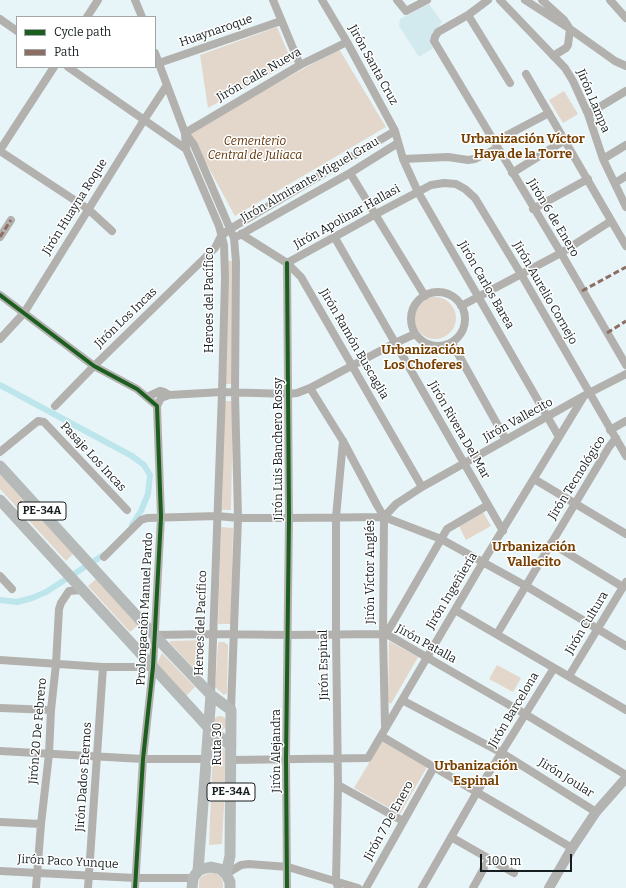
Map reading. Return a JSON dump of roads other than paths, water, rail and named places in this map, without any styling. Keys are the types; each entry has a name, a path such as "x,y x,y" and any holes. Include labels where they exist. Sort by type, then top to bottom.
{"highway":[{"name":"PE-34A","path":"0,466 154,635 211,695 231,710"},
{"name":"PE-34A","path":"0,500 208,727 231,746"},
{"name":"Heroes del Pacífico","path":"208,727 211,695"},
{"name":"Ruta 30","path":"226,874 230,856 231,710"},
{"name":"Ruta 30","path":"194,879 208,727"},
{"path":"194,879 202,869 211,867 220,869 226,874"},
{"name":"PE-34A","path":"226,874 230,882 230,888"}],"main road":[{"path":"549,888 572,848 596,812 626,777"}],"street":[{"path":"88,16 98,0"},
{"path":"135,0 142,16"},
{"path":"273,0 300,65"},
{"name":"Jirón Santa Cruz","path":"322,0 347,42 395,131 398,143"},
{"path":"397,0 406,11 416,2 426,0"},
{"path":"488,0 468,14 510,83"},
{"name":"Jirón Lampa","path":"500,0 565,68 573,81 588,114 603,158 626,207"},
{"path":"525,0 616,61 626,66"},
{"path":"542,0 564,20 570,29 569,42 566,48 553,56"},
{"path":"610,0 626,18"},
{"name":"Jirón 6 de Enero","path":"468,14 438,32 434,41 626,365"},
{"path":"0,19 16,30"},
{"name":"Huaynaroque","path":"159,63 281,21"},
{"name":"Jirón Calle Nueva","path":"185,133 300,65 347,42"},
{"path":"156,56 185,133"},
{"path":"53,68 0,151 88,209 112,231"},
{"path":"69,68 186,149"},
{"path":"526,74 626,246"},
{"name":"Jirón Huayna Roque","path":"0,339 24,313 166,85"},
{"path":"588,114 626,91"},
{"path":"403,159 475,159 548,113"},
{"path":"215,248 222,236 230,229 395,131"},
{"name":"Heroes del Pacífico","path":"185,133 186,149 219,226 224,245 225,278 222,392 211,695"},
{"name":"Heroes del Pacífico","path":"185,133 194,145 230,229 237,236 235,393 238,518 231,710"},
{"path":"512,173 565,140"},
{"name":"Jirón Carlos Barea","path":"398,143 403,159 418,192 559,437"},
{"name":"Jirón Almirante Miguel Grau","path":"215,248 224,245 237,236 350,173 398,143"},
{"path":"603,158 626,145"},
{"path":"350,173 425,296"},
{"path":"615,183 626,176"},
{"path":"533,209 588,179"},
{"name":"Jirón Aurelio Cornejo","path":"418,192 432,185 444,183 456,184 466,189 475,198 521,274 587,394 626,456"},
{"name":"Jirón Apolinar Hallasi","path":"288,263 418,192"},
{"path":"0,237 11,220"},
{"path":"461,306 561,253 611,220"},
{"name":"Jirón Ramón Buscaglia","path":"237,236 288,263 301,277 422,487"},
{"name":"Jirón Rivera Del Mar","path":"335,238 503,531"},
{"name":"Jirón Los Incas","path":"55,406 215,248"},
{"name":"Jirón Luis Banchero Rossy","path":"288,263 288,635"},
{"path":"435,292 445,293 455,298 461,306 465,316 464,326 460,336 452,343 442,346 431,346 422,342 414,334 411,326 413,308 418,301 425,296 435,292"},
{"path":"0,295 94,366 137,389 157,406 161,398 168,395 222,392 297,394 414,334"},
{"path":"452,343 506,440"},
{"name":"Jirón Vallecito","path":"384,517 396,504 422,487 587,394 626,374"},
{"name":"Jirón Víctor Anglés","path":"310,388 343,441 384,517 383,634 385,727"},
{"path":"147,397 160,391 168,395"},
{"name":"Jirón Ingeñiería","path":"338,758 368,758 483,562 587,394"},
{"name":"Prolongación Manuel Pardo","path":"135,888 143,759 153,667 161,517 157,406"},
{"name":"Pasaje Los Incas","path":"0,452 38,421 44,422 127,510"},
{"path":"610,430 626,421"},
{"name":"Jirón Tecnológico","path":"497,634 608,447 616,438"},
{"name":"Jirón Espinal","path":"337,884 338,758 336,517 343,441"},
{"path":"534,479 626,534"},
{"path":"383,634 389,629 395,620 444,533 450,526 488,505"},
{"path":"104,557 140,520 147,518 218,516 238,518 384,517 441,539 526,586 626,646"},
{"path":"551,543 624,589"},
{"path":"0,576 12,589"},
{"name":"Jirón 20 De Febrero","path":"36,888 41,824 50,754 51,710 56,664 59,609 69,591 80,587"},
{"name":"Jirón Cultura","path":"569,676 597,629 624,589"},
{"path":"455,610 626,710"},
{"name":"Jirón Patalla","path":"154,635 383,634 390,636 525,714 626,777"},
{"name":"Jirón Alejandra","path":"288,635 286,759 288,867"},
{"path":"0,660 103,667 153,667"},
{"name":"Jirón Dados Eternos","path":"88,888 103,667"},
{"name":"Jirón Barcelona","path":"422,888 477,792 554,668"},
{"name":"Jirón Joular","path":"402,700 502,753 596,812"},
{"path":"0,708 51,710"},
{"path":"381,736 572,848"},
{"path":"0,751 143,759 206,759"},
{"path":"231,760 338,758"},
{"name":"Jirón 7 De Enero","path":"366,888 434,767"},
{"path":"338,785 403,821"},
{"path":"0,822 41,824"},
{"path":"451,837 514,873"},
{"path":"473,888 490,859"},
{"path":"226,874 241,865 249,864 288,867 337,884 358,888"},
{"path":"287,888 288,867"},
{"name":"Jirón Paco Yunque","path":"0,871 135,878"},
{"path":"135,878 194,879"}],"waterway":[{"path":"0,385 132,456 144,465 150,475 148,494 141,511 132,525"},
{"path":"0,600 17,602 46,592 105,554"}],"district":[{"name":"Urbanización Víctor Haya de la Torre","path":"523,146"},
{"name":"Urbanización Los Choferes","path":"423,358"},
{"name":"Urbanización Vallecito","path":"534,554"},
{"name":"Urbanización Espinal","path":"476,774"}],"park label":[{"name":"Cementerio Central de Juliaca","path":"255,149"}]}
